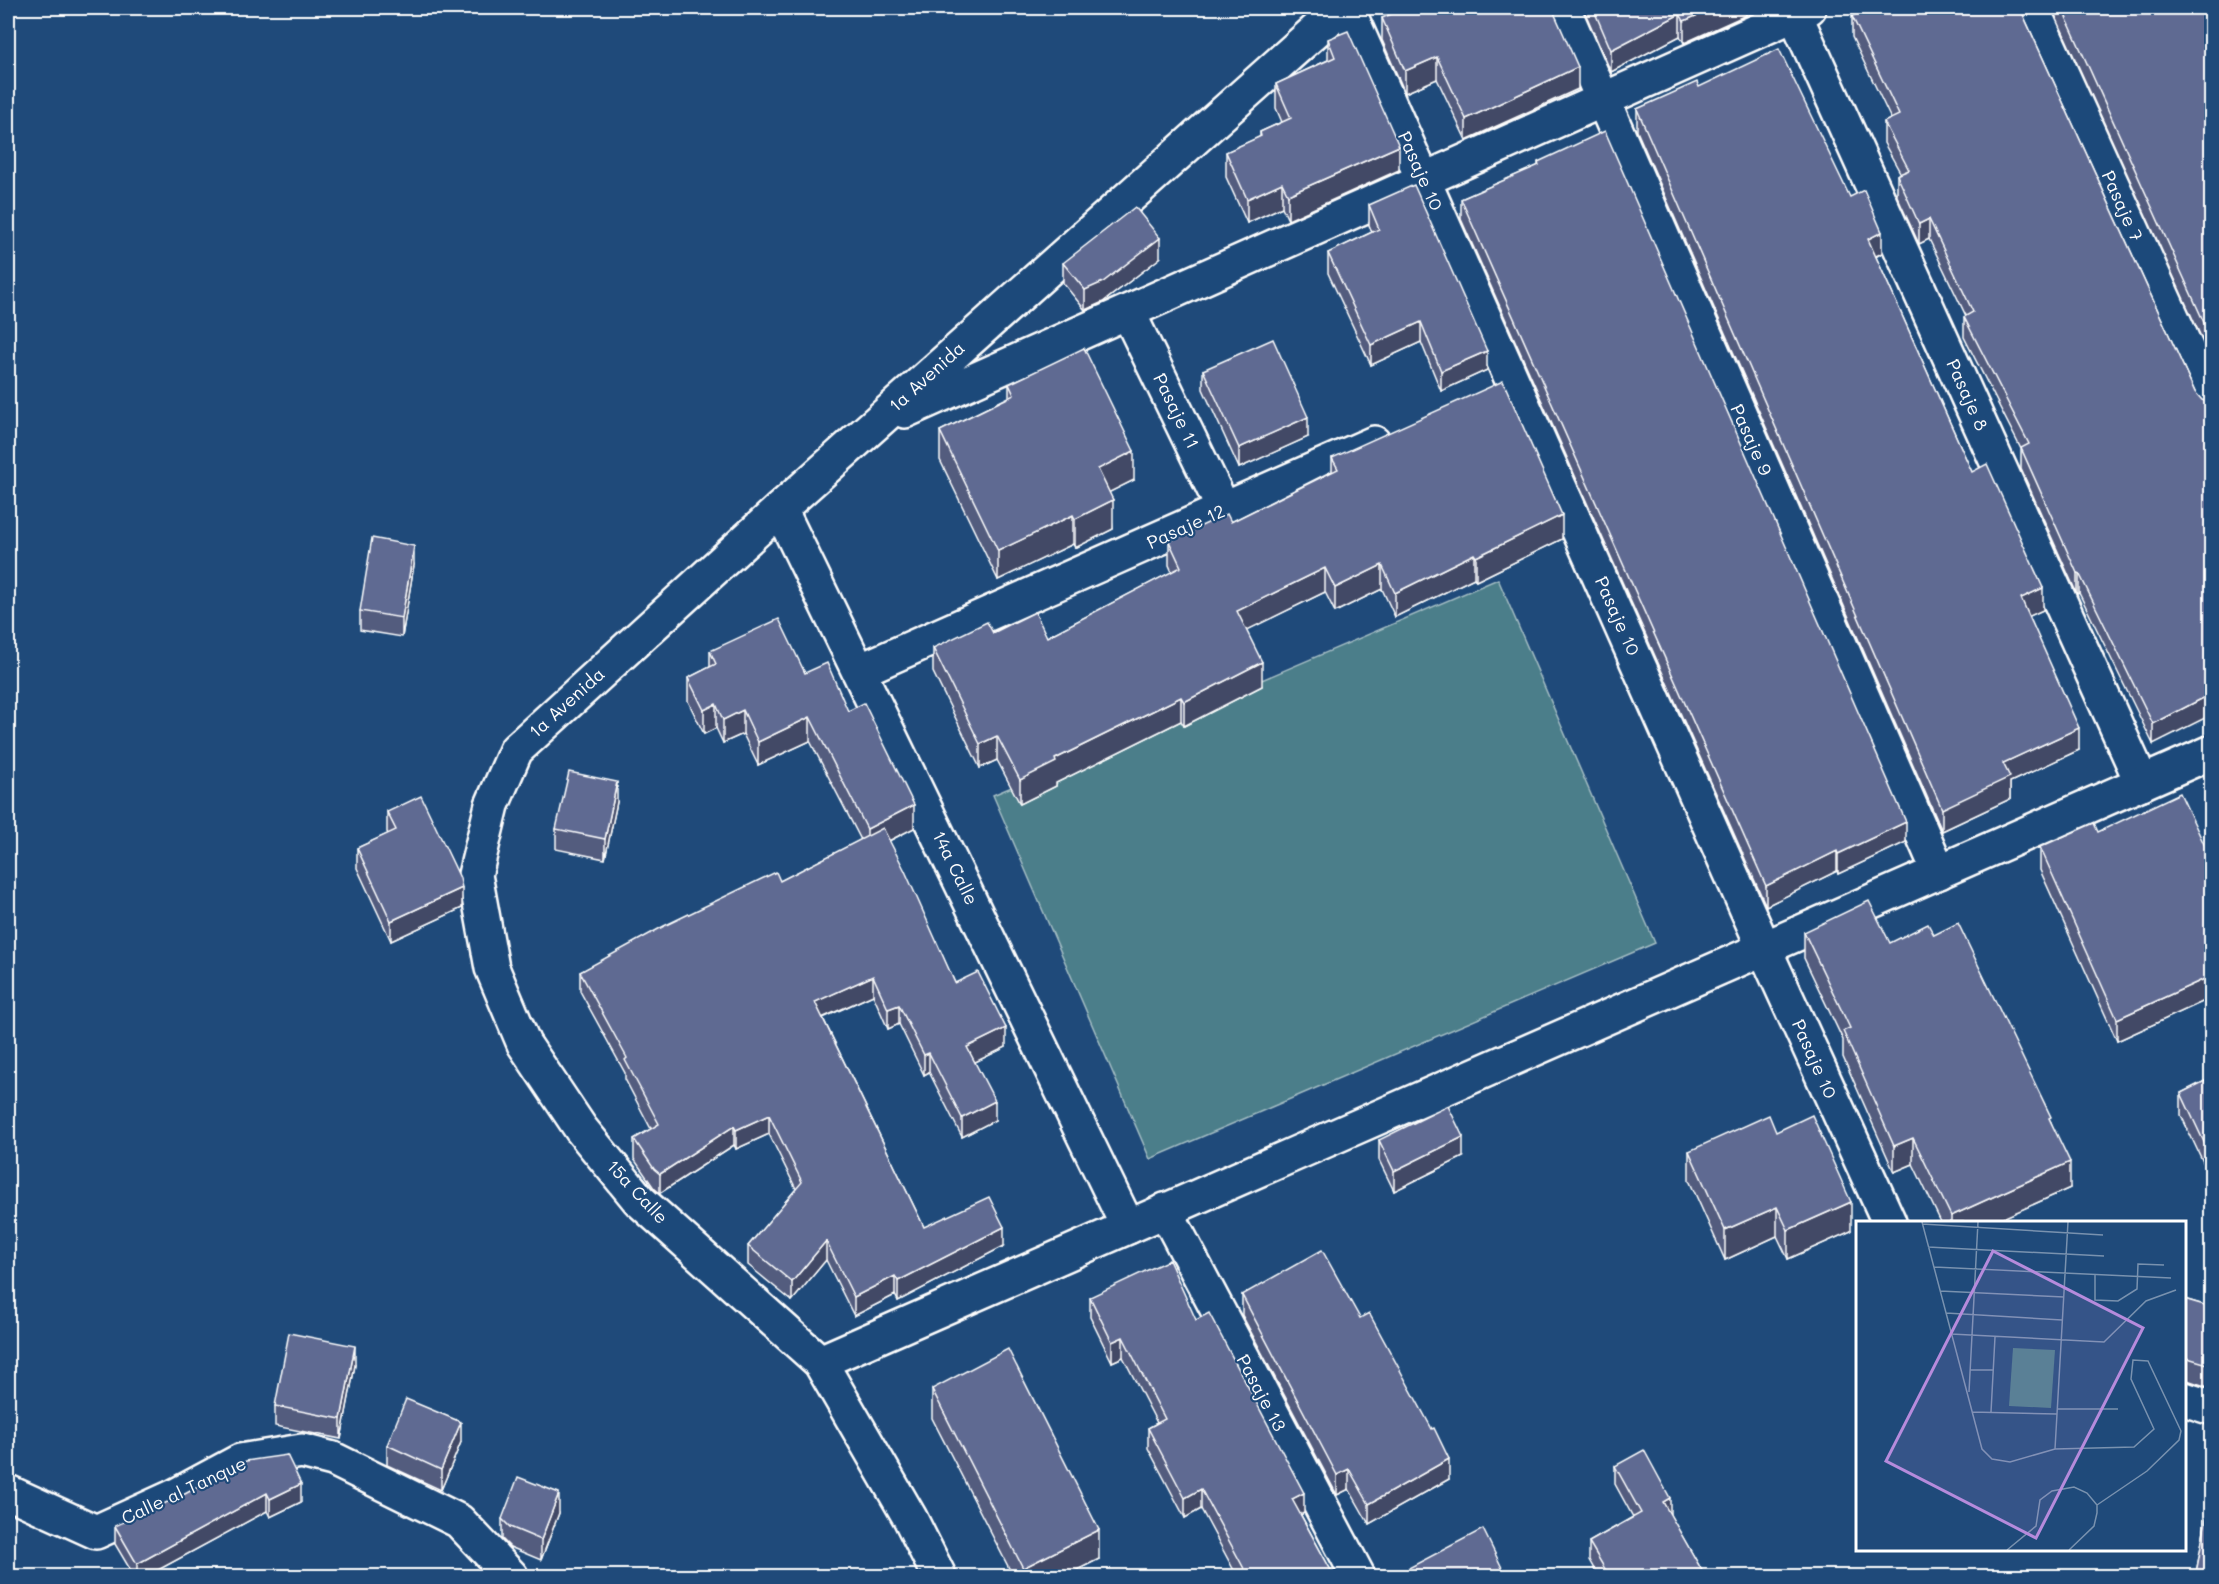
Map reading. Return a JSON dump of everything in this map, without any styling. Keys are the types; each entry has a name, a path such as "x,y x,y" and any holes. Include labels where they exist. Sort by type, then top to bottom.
{"street":[{"name":"1a Avenida","path":"516,750 780,509 1341,8"},
{"name":"Pasaje 10","path":"1347,8 1888,1221"},
{"name":"Pasaje 9","path":"1563,8 1939,872"},
{"name":"Pasaje 7","path":"2032,8 2211,405"},
{"path":"876,424 1603,100 1799,10"},
{"name":"Pasaje 8","path":"1799,10 2142,783"},
{"name":"Pasaje 11","path":"1128,312 1224,510"},
{"path":"1480,395 1512,380"},
{"name":"Pasaje 12","path":"859,671 1406,428"},
{"name":"14a Calle","path":"780,509 1128,1227"},
{"name":"15a Calle","path":"516,750 492,805 475,875 492,968 524,1044 581,1129 639,1200 820,1362 910,1518 939,1576"},
{"path":"820,1362 2211,752"},
{"name":"Pasaje 13","path":"1165,1210 1358,1576"},
{"path":"2186,1400 2211,1408"},
{"name":"Calle al Tanque","path":"8,1492 96,1532 175,1496 240,1461 302,1451 333,1460 459,1521 511,1576"}],"green space":[{"path":"1498,579 1655,943 1150,1159 993,795"}],"building":[{"path":"1405,8 1552,8 1578,67 1466,119 1437,57 1405,71 1382,18"},
{"path":"1593,8 1714,8 1684,21 1680,14 1611,50"},
{"path":"1863,8 2020,8 2195,392 2202,400 2211,403 2211,694 2153,724 2077,573 2021,448 2029,444 1964,317 1973,312 1929,219 1919,224 1897,175 1909,170 1884,122 1899,115 1852,16 1865,10"},
{"path":"2062,8 2211,8 2211,338"},
{"path":"1348,31 1399,146 1288,195 1282,183 1247,199 1226,152 1261,136 1260,132 1291,118 1276,84 1335,57 1328,39"},
{"path":"1779,49 1850,197 1864,190 1882,232 1868,239 1972,472 1987,464 2043,588 2021,598 2079,728 2003,763 2010,777 1942,809 1637,109 1697,82 1699,87"},
{"path":"1605,131 1906,822 1838,854 1837,851 1766,886 1461,199 1539,165 1538,162"},
{"path":"1414,185 1487,351 1441,371 1421,322 1371,345 1328,253 1379,229 1369,205"},
{"path":"1135,207 1160,238 1103,282 1085,290 1063,263"},
{"path":"1273,339 1308,417 1239,448 1203,370"},
{"path":"1084,348 1134,451 1098,469 1113,500 1075,519 1073,515 998,551 940,431 1014,395 1009,384"},
{"path":"1503,381 1562,515 1476,557 1474,554 1395,593 1382,565 1335,588 1325,568 1237,611 1262,662 1184,702 1181,697 1055,759 1056,762 1020,780 997,736 980,744 933,648 987,622 993,633 1035,612 1047,637 1181,567 1169,541 1227,514 1231,522 1338,469 1332,458"},
{"path":"372,538 414,546 402,618 360,611"},
{"path":"779,619 805,673 827,663 848,711 864,703 914,805 867,829 810,717 758,742 743,710 723,720 716,704 704,710 688,678 716,664 710,651"},
{"path":"569,772 617,782 605,839 556,829"},
{"path":"2180,793 2211,859 2211,976 2117,1019 2040,847 2094,823 2098,832"},
{"path":"421,796 460,878 462,888 391,921 357,848 396,830 387,812"},
{"path":"883,828 905,871 955,983 978,972 1006,1028 967,1047 995,1101 962,1118 929,1053 924,1055 899,1005 888,1009 873,976 815,1002 924,1227 989,1197 1004,1227 898,1281 895,1276 854,1297 826,1241 792,1282 748,1246 802,1182 769,1115 736,1130 734,1126 660,1174 654,1169 634,1139 659,1124 625,1060 627,1058 580,972 664,926 776,872 780,881"},
{"path":"1869,901 1890,943 1928,924 1934,935 1958,923 2051,1117 2049,1118 2070,1162 1951,1216 1913,1138 1894,1146 1843,1031 1850,1028 1804,932"},
{"path":"2211,1078 2211,1157 2181,1093"},
{"path":"1448,1106 1463,1137 1394,1171 1379,1140"},
{"path":"1769,1115 1776,1132 1812,1115 1851,1202 1788,1230 1777,1207 1725,1230 1689,1151"},
{"path":"1322,1250 1360,1318 1369,1313 1449,1459 1369,1504 1349,1469 1337,1475 1242,1295"},
{"path":"1169,1260 1196,1320 1209,1313 1304,1493 1292,1499 1334,1576 1248,1576 1201,1489 1185,1498 1148,1428 1165,1419 1123,1337 1112,1342 1090,1297"},
{"path":"2186,1300 2211,1307 2211,1365 2186,1358"},
{"path":"289,1333 355,1346 341,1419 275,1406"},
{"path":"1008,1349 1099,1530 1023,1568 932,1389"},
{"path":"406,1399 461,1422 441,1470 387,1445"},
{"path":"1644,1450 1670,1498 1663,1502 1705,1576 1609,1576 1589,1542 1641,1513 1615,1466"},
{"path":"287,1455 301,1484 270,1499 267,1493 137,1564 115,1526 183,1495 246,1461"},
{"path":"518,1477 559,1493 541,1540 510,1527 502,1519"},
{"path":"2211,1493 2211,1576 2196,1573"},
{"path":"1483,1529 1506,1576 1406,1576 1403,1571"},
{"path":"921,1572 924,1576 912,1576"}]}
